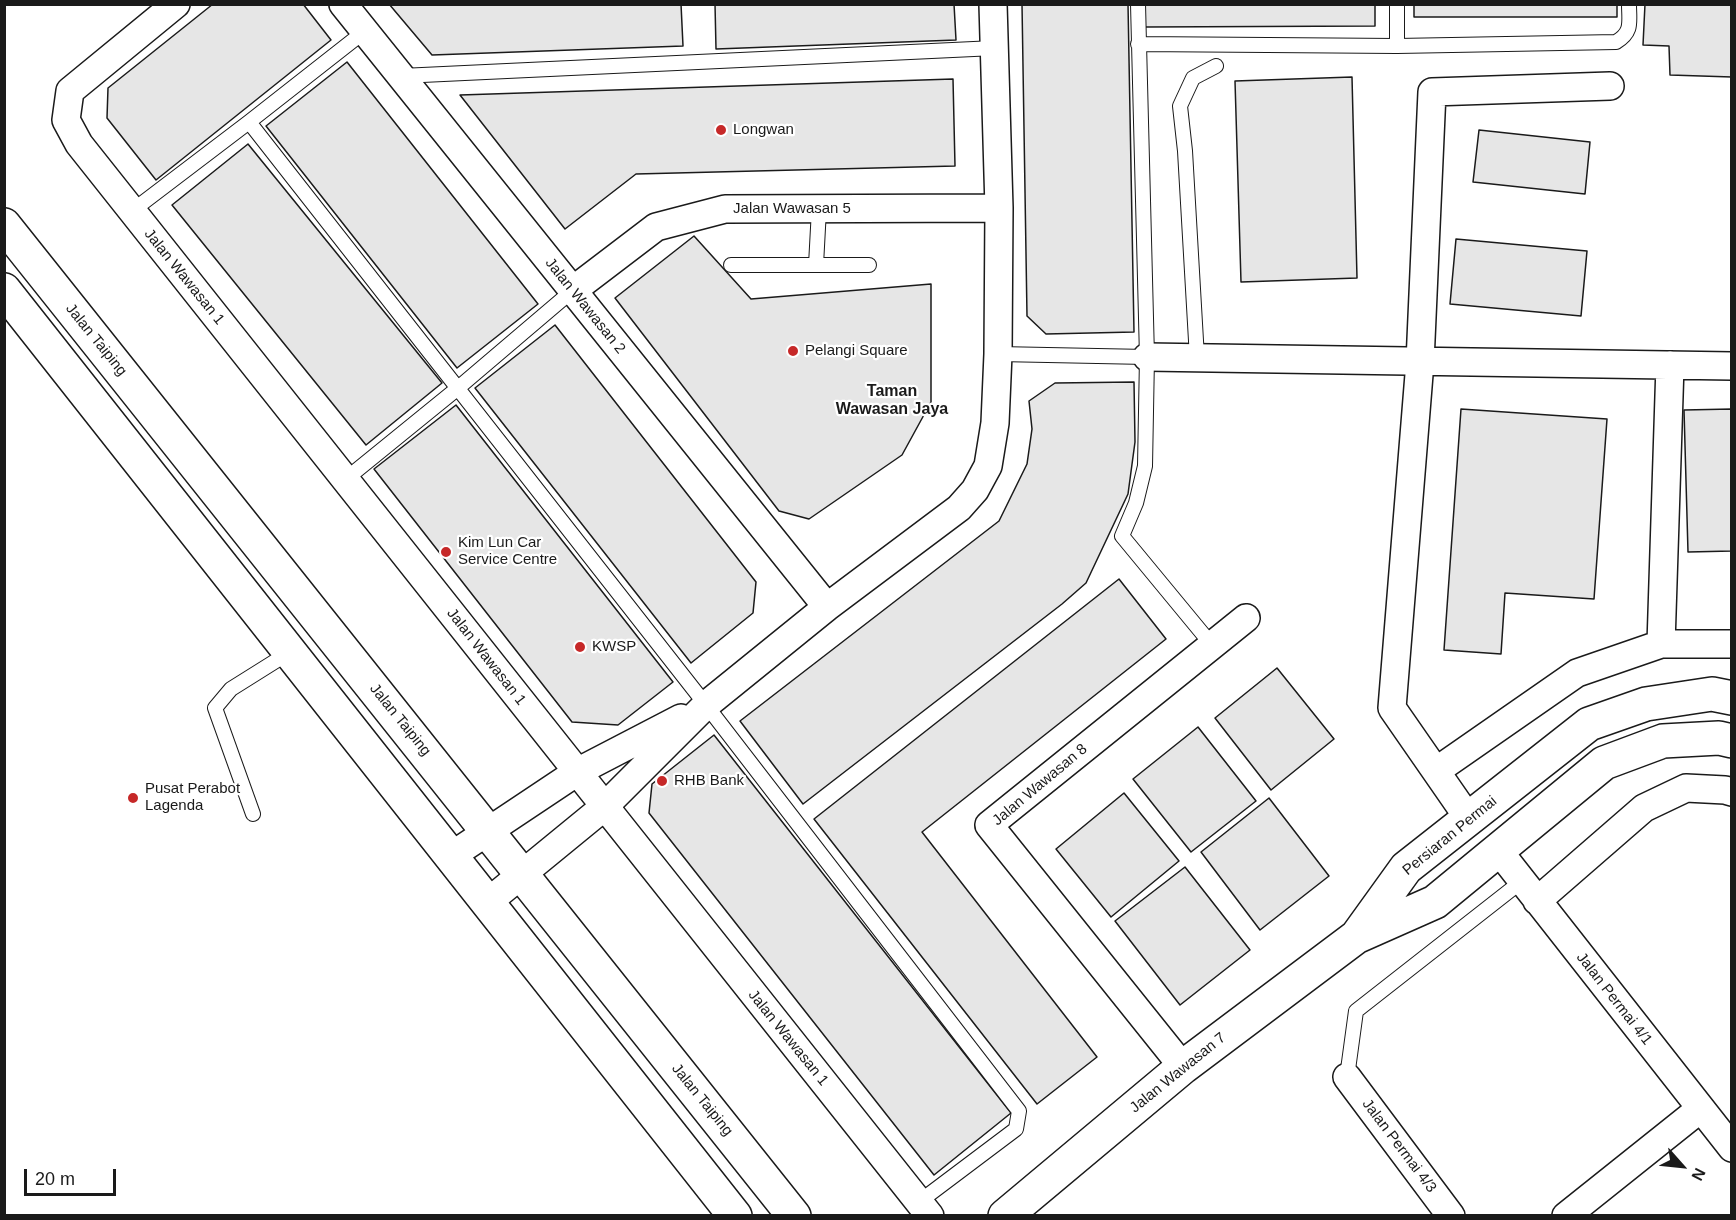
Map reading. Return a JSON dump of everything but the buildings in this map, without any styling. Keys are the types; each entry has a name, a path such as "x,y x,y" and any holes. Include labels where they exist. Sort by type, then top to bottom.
{"main road":[{"name":"Jalan Taiping","path":"4,225 794,1215"},
{"path":"4,290 735,1215"},
{"name":"Persiaran Permai","path":"1356,937 1406,868 1589,724 1646,704 1712,694 1731,698"},
{"path":"1356,937 1435,902 1604,763 1663,741 1719,738 1731,741"},
{"name":"Jalan Wawasan 7","path":"1005,1215 1183,1067 1356,937"}],"street":[{"name":"Jalan Wawasan 1","path":"176,4 70,91 66,120 79,144 924,1209"},
{"name":"Jalan Wawasan 2","path":"343,4 827,607"},
{"path":"488,902 604,807 706,705 827,607 959,508 975,490 988,466 995,423 998,354 999,208 993,4"},
{"path":"1469,819 1392,708 1420,362 1432,92 1610,86"},
{"name":"Jalan Wawasan 5","path":"572,291 656,227 724,209 999,208"},
{"path":"1147,357 1731,366"},
{"path":"1661,644 1670,365"},
{"name":"Jalan Wawasan 8","path":"1183,1067 989,825 1246,618"},
{"path":"1436,771 1577,673 1661,644 1731,644"},
{"path":"451,856 577,772 706,705"},
{"path":"1529,891 1644,808 1686,788 1731,792"},
{"name":"Jalan Permai 4/1","path":"1498,850 1731,1148"},
{"name":"Jalan Permai 4/3","path":"1347,1077 1451,1215"},
{"path":"1566,1215 1700,1109"}],"lane":[{"path":"1138,4 1147,357 1144,466 1137,503 1122,536 1212,645"},
{"path":"1397,4 1397,46"},
{"path":"1138,44 1397,46 1616,42 1624,38 1629,31 1629,4"},
{"path":"132,211 365,31"},
{"path":"401,76 995,48"},
{"path":"1197,358 1185,151 1180,106 1193,78 1216,66"},
{"path":"249,122 706,705 1019,1111 1016,1129 924,1209"},
{"path":"816,265 819,209"},
{"path":"731,265 869,265"},
{"path":"346,479 572,291"},
{"path":"998,354 1147,357"},
{"path":"252,814 215,708 231,689 290,652"},
{"path":"1347,1077 1356,1011 1529,891"}],"place":[{"name":"Longwan","path":"721,130"},
{"name":"Pelangi Square","path":"793,351"},
{"name":"Kim Lun Car Service Centre","path":"446,552"},
{"name":"KWSP","path":"580,647"},
{"name":"RHB Bank","path":"662,781"},
{"name":"Pusat Perabot Lagenda","path":"133,798"}],"district":[{"name":"Taman Wawasan Jaya","path":"892,401"}]}
